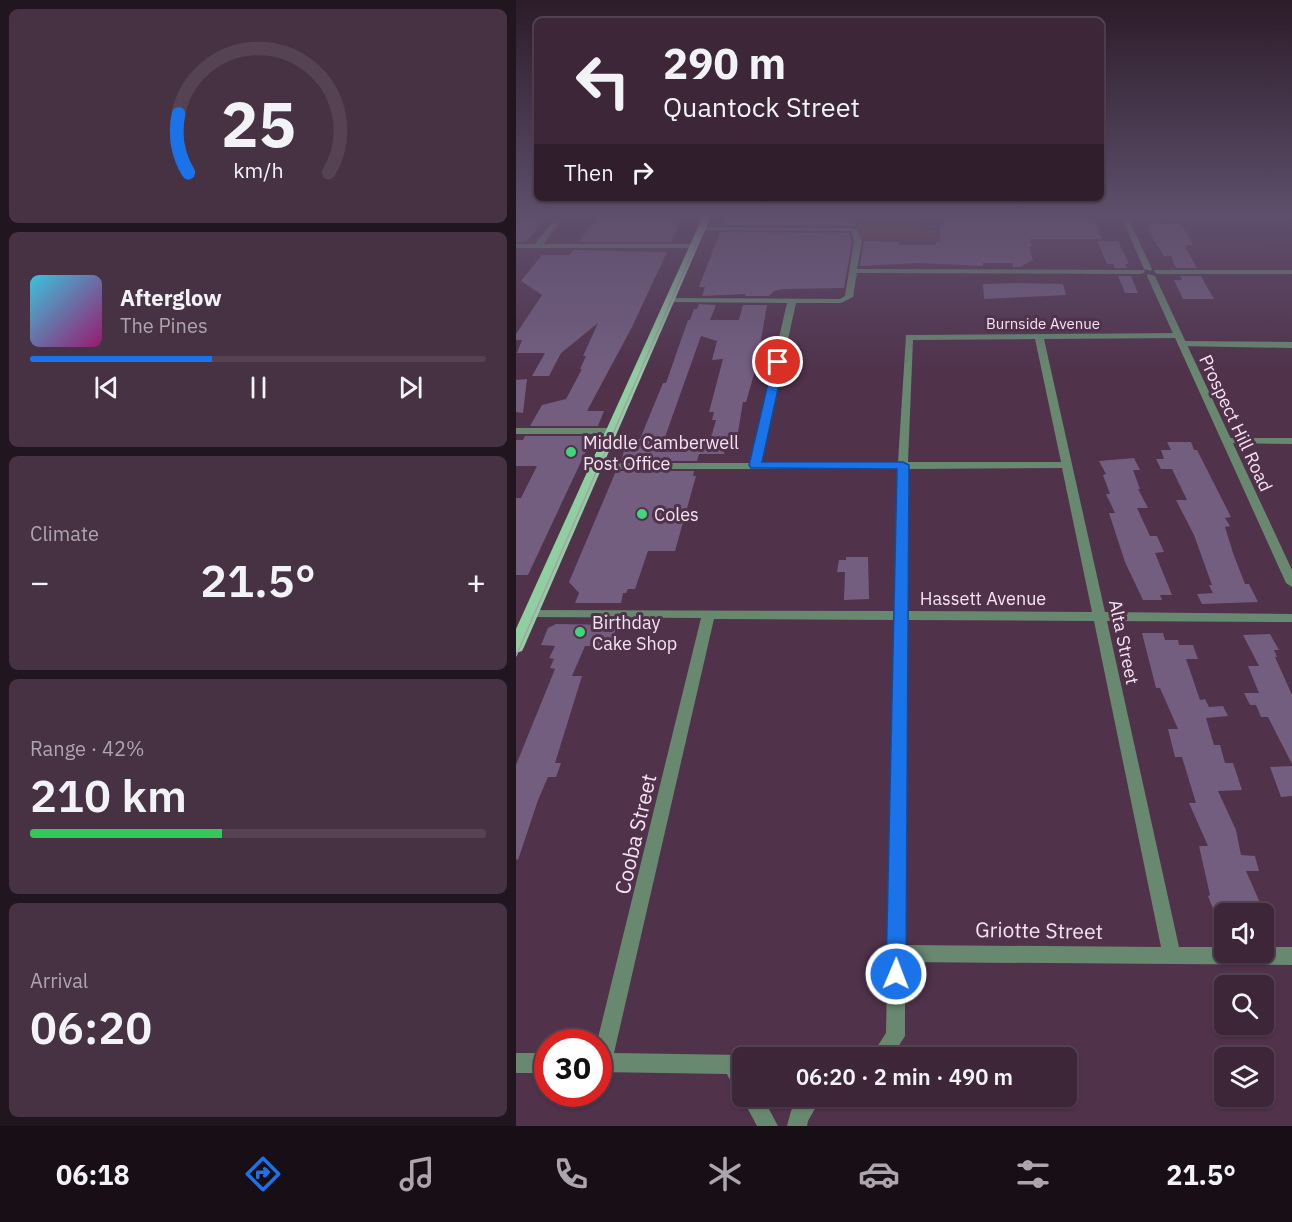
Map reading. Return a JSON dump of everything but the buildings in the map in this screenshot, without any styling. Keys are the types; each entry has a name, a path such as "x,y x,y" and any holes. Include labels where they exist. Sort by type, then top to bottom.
{"main road":[{"path":"516,647 684,267"}],"street":[{"path":"669,300 841,301 849,297 854,267"},
{"name":"Prospect Hill Road","path":"1147,267 1291,579"},
{"path":"853,271 1292,272"},
{"path":"755,465 792,301"},
{"name":"Burnside Avenue","path":"903,465 909,337 1039,336 1292,345"},
{"name":"Alta Street","path":"1039,336 1101,616 1172,956"},
{"path":"516,431 611,431"},
{"path":"1227,441 1292,441"},
{"path":"887,1047 895,1036 903,465"},
{"path":"596,466 1068,465"},
{"name":"Hassett Avenue","path":"531,613 1292,618"},
{"name":"Cooba Street","path":"608,1029 708,615"},
{"name":"Griotte Street","path":"896,953 1292,956"},
{"path":"612,1062 732,1065"},
{"path":"516,1063 534,1063"},
{"path":"757,1107 768,1126"},
{"path":"797,1126 798,1118 805,1107"}],"tram line":[{"path":"516,656 686,267"}],"place":[{"name":"Middle Camberwell Post Office","path":"571,452"},
{"name":"Coles","path":"642,514"},
{"name":"Birthday Cake Shop","path":"580,632"}],"route":[{"path":"778,362 755,465 903,465 896,974"}]}
